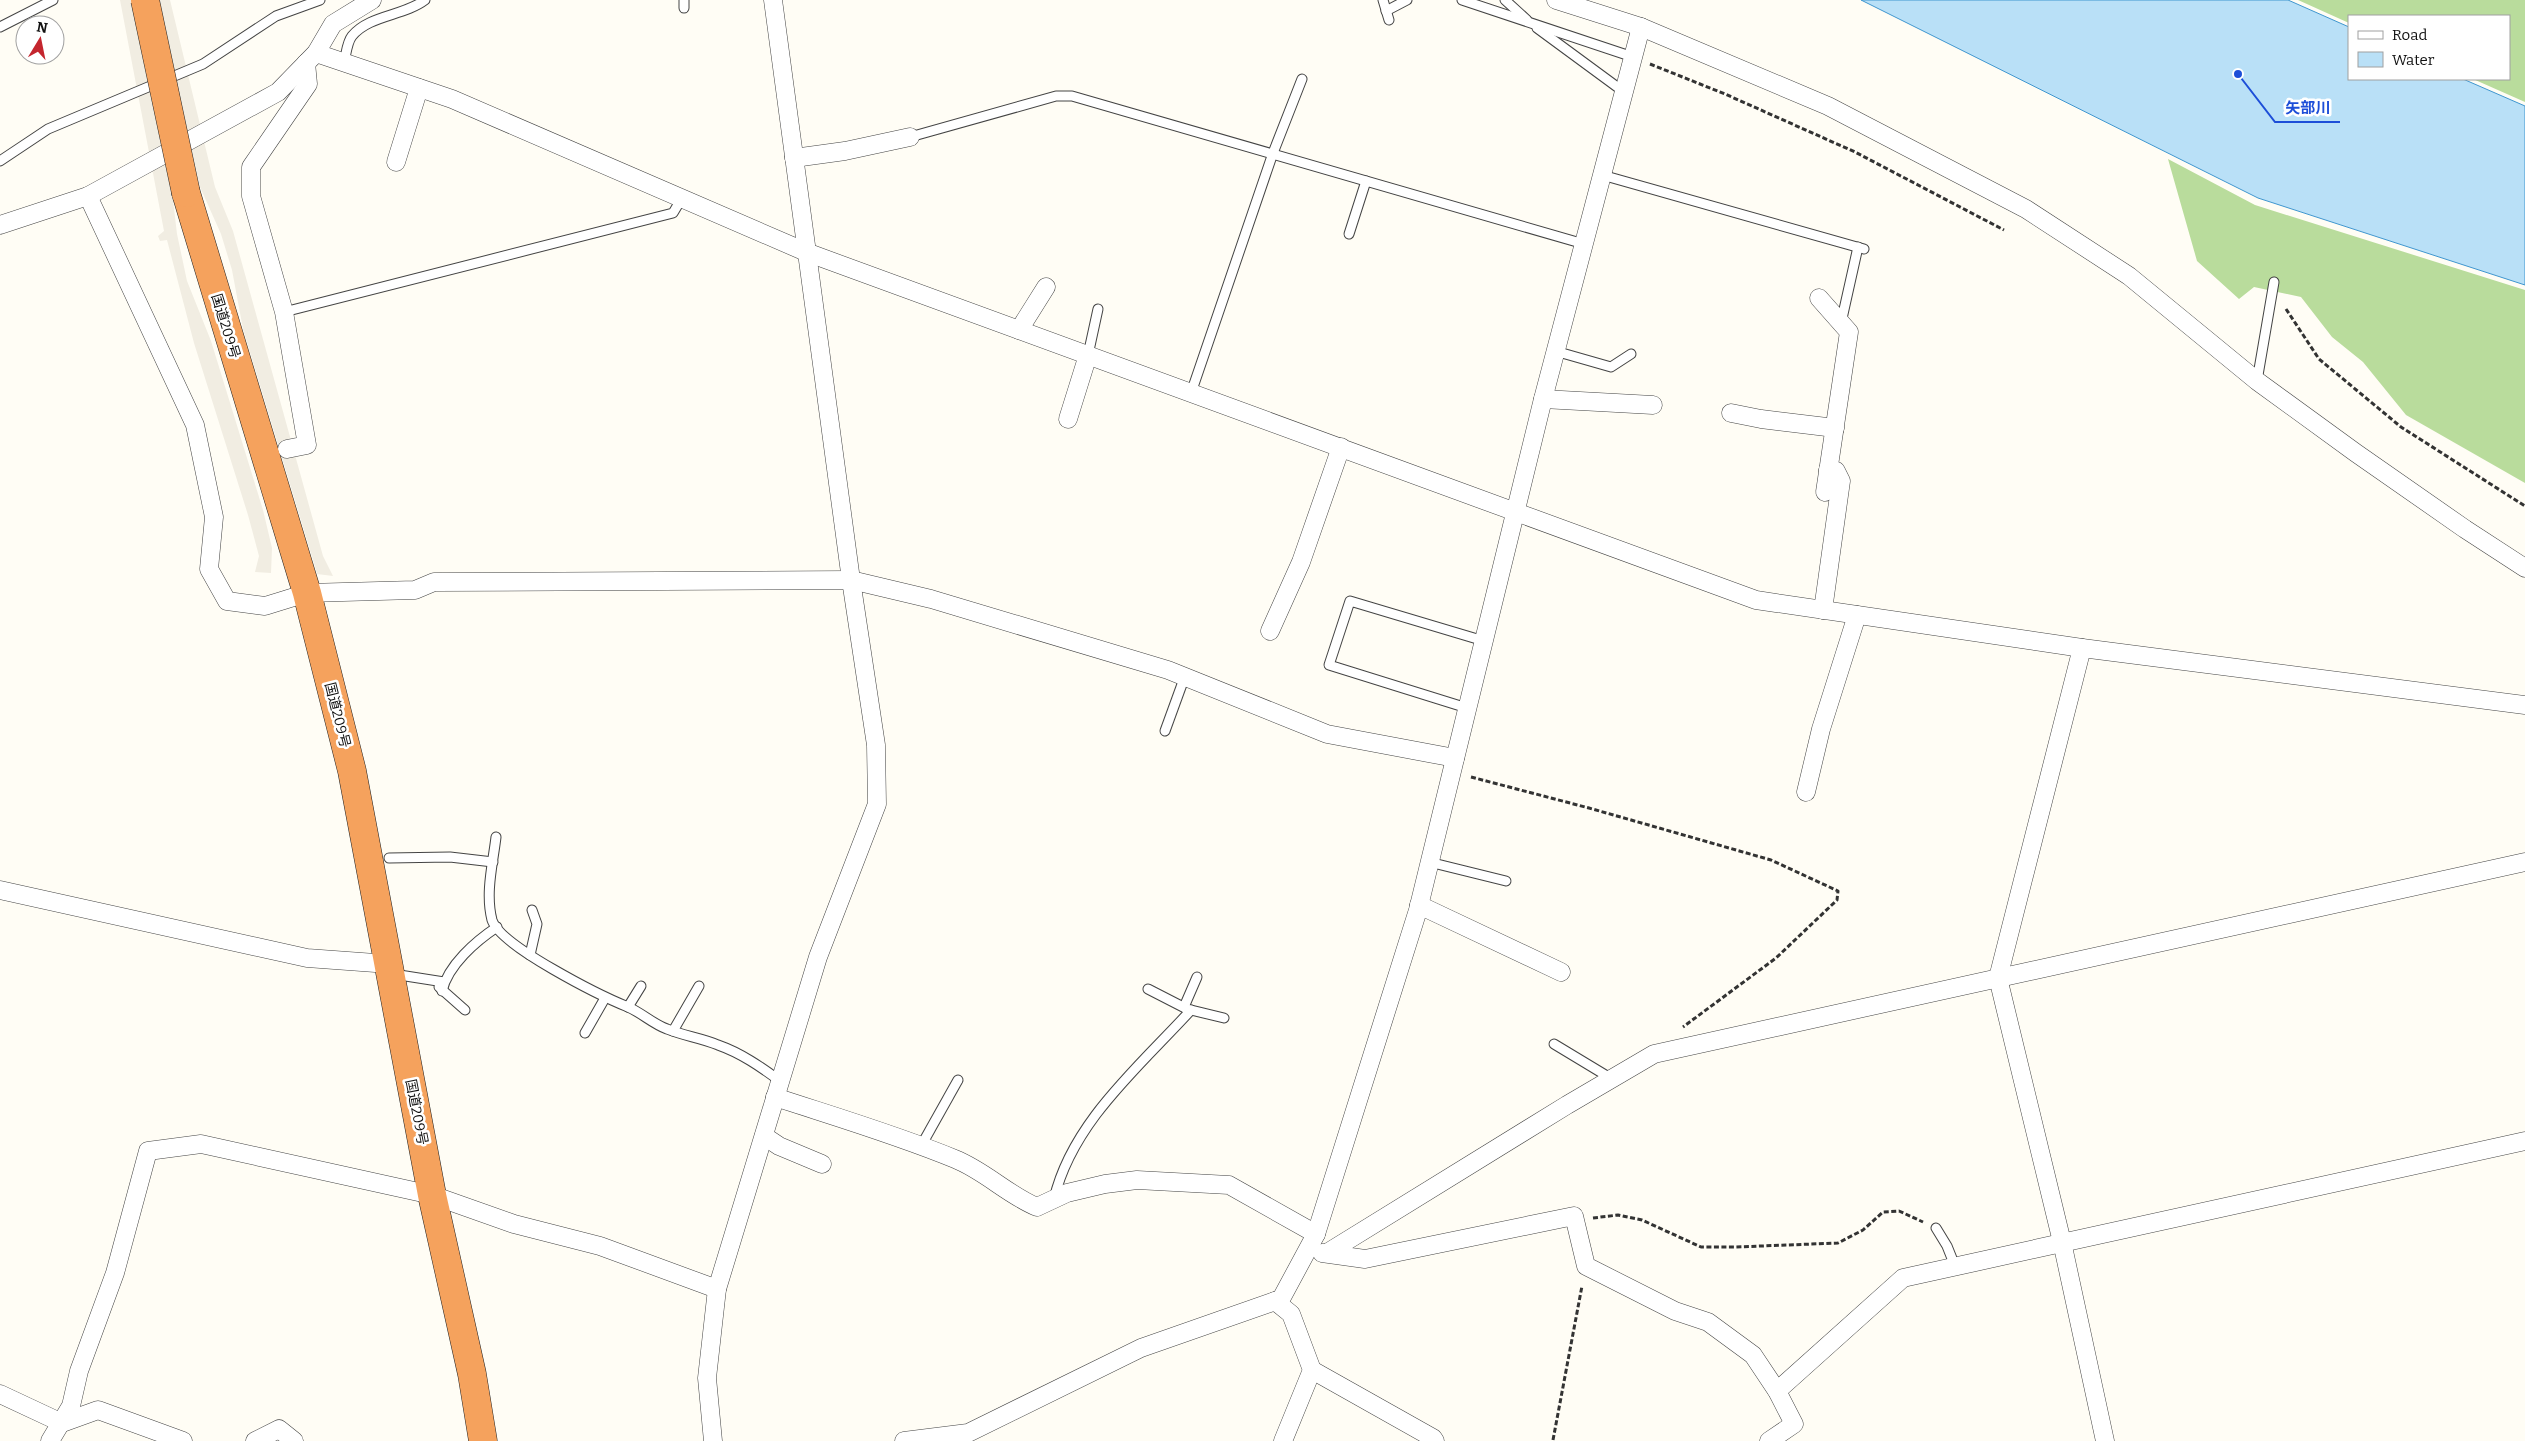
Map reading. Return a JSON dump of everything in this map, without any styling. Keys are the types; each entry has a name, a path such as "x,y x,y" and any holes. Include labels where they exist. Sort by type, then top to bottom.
{"highway":[{"name":"国道209号","path":"145,0 186,194 307,593 352,771 432,1195 472,1374 483,1441"}],"street":[{"path":"0,225 88,196 278,92 311,58 333,24 372,0"},
{"path":"713,1441 707,1378 718,1289 818,957 877,804 876,745 851,580 773,0"},
{"path":"1556,0 1641,27 1828,106 2026,209 2129,276 2257,381 2465,529 2525,568"},
{"path":"904,1441 974,1437 1140,1348 1281,1299 1316,1234 1419,906 1555,351 1641,27"},
{"path":"311,58 344,62 452,99 806,252 1756,600 2082,648 2525,705"},
{"path":"287,449 307,445 284,312 251,196 251,167 308,84 311,58"},
{"path":"396,162 419,88"},
{"path":"794,158 844,151 910,137"},
{"path":"88,196 195,425 214,517 209,569 227,601 266,606 307,593 415,590 434,582 851,580 931,599 1185,676 1327,734 1453,765"},
{"path":"1019,330 1046,287"},
{"path":"1819,298 1849,332 1825,492"},
{"path":"1068,419 1088,355"},
{"path":"1543,399 1653,405"},
{"path":"1731,413 1761,419 1835,428"},
{"path":"1270,631 1301,562 1341,447"},
{"path":"1823,610 1841,481 1836,471 1828,470"},
{"path":"1806,792 1822,729 1857,615"},
{"path":"2082,648 1998,978 2062,1242 2105,1441"},
{"path":"1328,1253 1654,1054 2525,862"},
{"path":"0,890 307,958 389,969"},
{"path":"1419,906 1562,972"},
{"path":"778,1089 958,1160 1023,1201 1038,1207 1067,1193 1105,1184 1137,1180 1229,1185 1316,1234"},
{"path":"764,1136 779,1146 822,1164"},
{"path":"1777,1391 1903,1278 2525,1141"},
{"path":"50,1441 71,1406 79,1371 115,1273 148,1151 201,1144 432,1195 514,1224 600,1246 718,1289"},
{"path":"1307,1250 1365,1259 1574,1216 1586,1266 1674,1310 1708,1322 1753,1355 1777,1391 1794,1424 1768,1441"},
{"path":"1275,1301 1290,1314 1312,1370 1433,1438 1435,1441"},
{"path":"1283,1441 1312,1370"},
{"path":"0,1394 62,1422 98,1410 183,1441"},
{"path":"256,1441 279,1429 294,1441"}],"lane":[{"path":"0,27 53,0"},
{"path":"0,161 48,129 203,64 276,16 320,0"},
{"path":"344,62 351,37 366,24 414,8 425,0"},
{"path":"1383,0 1388,15 1407,0"},
{"path":"1462,0 1633,57"},
{"path":"1505,0 1531,23 1624,92"},
{"path":"1191,393 1273,153 1302,79"},
{"path":"910,137 1056,96 1072,96 1584,244"},
{"path":"1602,175 1861,248 1841,323"},
{"path":"1349,234 1366,181"},
{"path":"284,312 673,213 682,198"},
{"path":"2257,381 2273,286"},
{"path":"1088,355 1098,309"},
{"path":"1555,351 1611,367 1631,354"},
{"path":"1467,708 1328,665 1350,601 1484,641"},
{"path":"1165,731 1185,676"},
{"path":"496,836 489,894 493,921 496,927 530,955 605,998 628,1007 673,1031 718,1045 756,1064 778,1089"},
{"path":"389,858 450,857 493,862"},
{"path":"1429,862 1506,881"},
{"path":"530,955 537,924 532,910"},
{"path":"443,986 472,944 496,927"},
{"path":"389,969 429,979 443,986 465,1010"},
{"path":"1054,1199 1059,1180 1075,1144 1105,1103 1188,1008 1197,977"},
{"path":"628,1007 641,986"},
{"path":"673,1031 700,986"},
{"path":"1148,989 1188,1008 1224,1018"},
{"path":"585,1033 605,998"},
{"path":"1554,1044 1612,1079"},
{"path":"921,1146 958,1080"},
{"path":"1936,1228 1947,1246 1955,1266"}],"path":[{"path":"1633,57 1725,94 1855,152 2004,230"},
{"path":"2273,286 2319,358 2402,427 2525,506"},
{"path":"1453,765 1589,808 1771,860 1838,891 1837,900 1776,958 1662,1043 1654,1054"},
{"path":"1575,1220 1618,1214 1642,1220 1701,1247 1838,1243 1863,1230 1884,1212 1899,1211 1936,1228"},
{"path":"1553,1440 1586,1266"}],"green space":[{"path":"2298,0 2525,0 2525,102 2475,80 2510,80 2510,15 2348,15 2348,23"},
{"path":"2168,159 2255,205 2525,290 2525,483 2406,415 2363,362 2332,337 2301,297 2254,287 2239,299 2197,261"}],"shaded area":[{"path":"120,0 132,0 171,183 177,234 187,281 211,341 263,510 272,548 271,573 255,572 259,556 248,515 194,343 167,240 160,241 158,236 164,231"},
{"path":"158,0 170,0 215,187 233,231 323,556 333,576 317,574 243,329 232,270 221,234 200,187"}],"water":[{"path":"1861,0 2288,0 2348,27 2348,80 2465,80 2525,106 2525,285 2258,198"}],"place":[{"name":"矢部川","path":"2238,74"}]}
